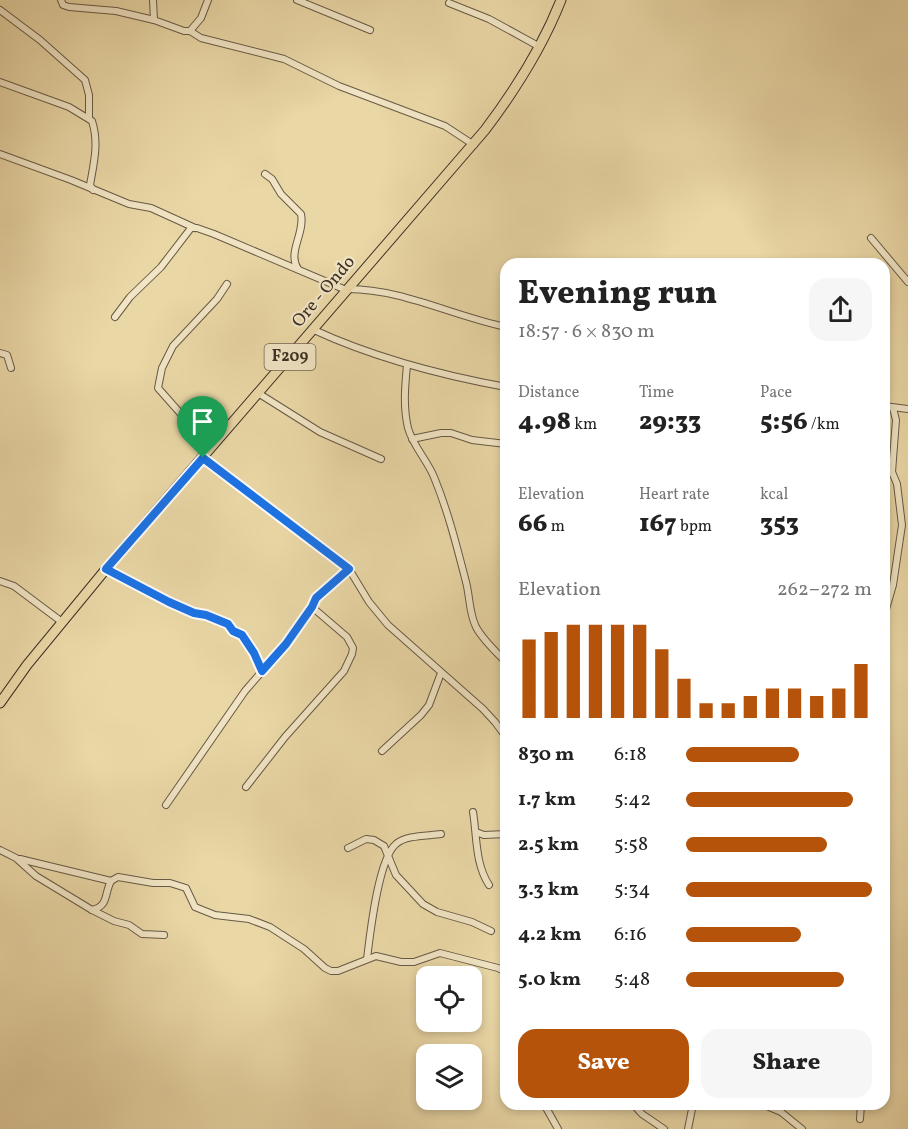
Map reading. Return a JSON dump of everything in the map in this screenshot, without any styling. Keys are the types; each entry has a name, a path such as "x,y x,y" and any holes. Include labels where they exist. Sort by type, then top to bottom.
{"main road":[{"name":"Ore - Ondo","path":"0,703 106,569 474,145 508,100 540,47 561,0"}],"street":[{"path":"61,0 69,7 116,11 154,20 190,31 201,38 284,58 339,87 445,126 474,145"},
{"path":"153,0 154,20"},
{"path":"190,31 201,18 208,0"},
{"path":"297,0 370,30"},
{"path":"449,3 489,19 540,47"},
{"path":"0,10 40,40 85,80 89,95 89,118"},
{"path":"0,82 69,107 92,121 96,134 96,152 90,185 93,190"},
{"path":"0,154 129,204 151,207 195,228 347,290 377,290 477,321 500,326"},
{"path":"265,174 272,179 281,194 301,214 302,230 294,255 295,267 298,270"},
{"path":"115,317 130,297 161,267 188,230 195,228"},
{"path":"871,238 888,258"},
{"path":"890,261 908,282"},
{"path":"216,443 196,431 158,388 162,368 173,346 218,299 227,284"},
{"path":"314,330 362,351 500,386"},
{"path":"0,353 7,355 11,368"},
{"path":"407,364 406,412 412,440 434,475 440,492 456,542 476,626 500,656"},
{"path":"258,393 320,432 381,459"},
{"path":"890,407 908,409"},
{"path":"890,600 902,525 897,484 892,472 896,420 893,408"},
{"path":"412,440 430,435 452,433 472,441 500,443"},
{"path":"203,458 349,569 369,602 388,625 483,710 500,729"},
{"path":"106,569 169,602 228,624 233,631 242,635 262,671"},
{"path":"166,805 245,691 286,644 316,598 349,569"},
{"path":"0,581 14,586 62,622"},
{"path":"246,787 285,737 344,671 352,654 353,648 347,637 312,607"},
{"path":"382,751 422,715 429,705 441,673"},
{"path":"473,812 479,859 489,885"},
{"path":"476,832 484,835 500,834"},
{"path":"367,959 380,881 389,852 399,842 441,834"},
{"path":"348,848 366,839 374,840 384,846 387,858 402,883 423,904 437,912 472,922 491,931"},
{"path":"0,850 16,858 111,881"},
{"path":"16,858 36,876 92,910 114,921 129,925 142,934 164,935"},
{"path":"92,910 104,904 111,881 118,877 180,885 186,888 195,907 215,915 249,919 270,927 304,949 331,971 338,971 376,956 401,962 414,962 440,953 500,969"},
{"path":"547,1110 558,1129"},
{"path":"638,1110 664,1129"},
{"path":"688,1129 692,1110"},
{"path":"776,1110 802,1129"},
{"path":"860,1119 861,1110"}],"route":[{"path":"203,458 349,569 316,598 286,644 262,671 242,635 233,631 228,624 169,602 106,569 203,458"}]}
